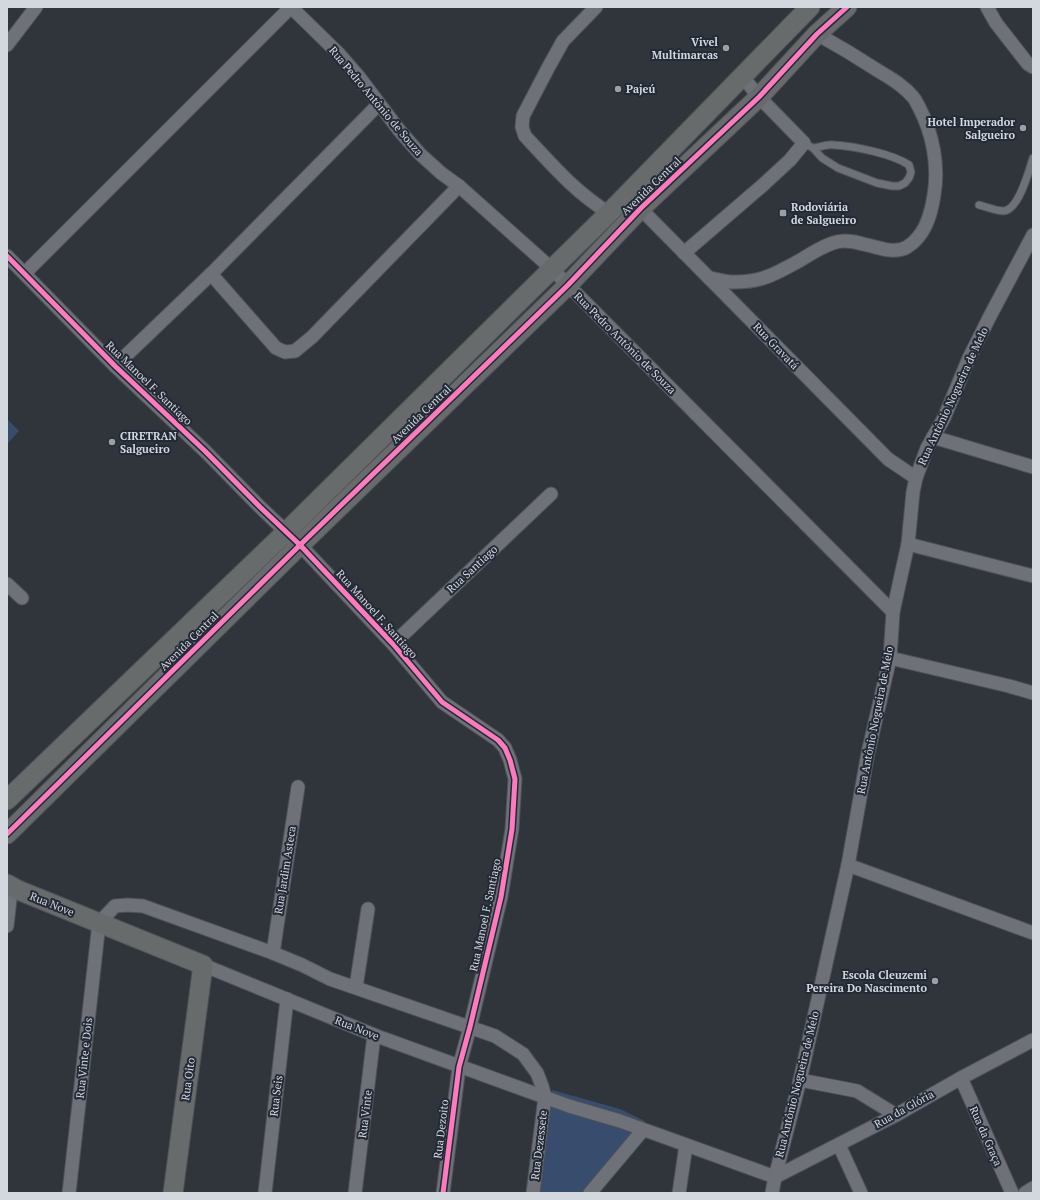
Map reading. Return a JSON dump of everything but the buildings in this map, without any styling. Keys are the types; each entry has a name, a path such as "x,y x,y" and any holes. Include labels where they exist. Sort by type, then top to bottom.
{"street":[{"path":"7,45 36,7"},
{"path":"25,273 291,7"},
{"name":"Rua Pedro Antônio de Souza","path":"291,7 339,54 359,77 399,130 420,154 441,173 459,186 568,285 892,612"},
{"path":"596,7 563,41 523,116 522,127 525,136 570,183 591,202 609,213"},
{"name":"Avenida Central","path":"9,795 286,532 609,213 810,7"},
{"name":"Avenida Central","path":"7,834 300,545 568,285 641,208 759,97 817,34 847,7"},
{"path":"987,7 996,23 1028,64 1033,67"},
{"path":"709,278 732,282 767,277 799,261 822,247 839,241 853,241 872,247 894,251 906,248 917,239 925,228 932,208 936,181 935,158 928,128 914,98 901,85 840,46 817,34"},
{"path":"684,253 808,145 759,97 742,76"},
{"path":"115,366 211,274 380,104"},
{"path":"211,274 276,348 285,352 295,351 318,331 459,186"},
{"name":"Rua Gravatá","path":"626,194 888,459 916,478"},
{"name":"Rua Antônio Nogueira de Melo","path":"772,1193 800,1080 848,865 868,753 890,658 892,612 908,544 913,492 916,478 927,448 944,418 989,318 1033,235"},
{"name":"Rua Manoel F. Santiago","path":"7,256 115,366 205,451 300,545 392,644 442,702 498,740 505,748 515,779 512,828 501,897 459,1067"},
{"path":"933,437 1033,467"},
{"name":"Rua Santiago","path":"392,644 551,494"},
{"path":"908,544 1033,576"},
{"path":"7,584 22,598"},
{"path":"890,658 1033,693"},
{"name":"Rua Jardim Asteca","path":"273,953 298,787"},
{"path":"848,865 1033,933"},
{"path":"7,926 10,893"},
{"name":"Rua Nove","path":"10,893 99,923 374,1035 459,1067 570,1106 620,1121 775,1177"},
{"path":"99,923 115,906 143,906 273,953 330,979 495,1036 523,1054 537,1073 545,1097"},
{"path":"356,987 368,909"},
{"name":"Rua Vinte e Dois","path":"69,1193 99,923"},
{"name":"Rua Oito","path":"173,1193 204,965"},
{"name":"Rua Seis","path":"264,1193 287,1000"},
{"name":"Rua Vinte","path":"355,1193 374,1035"},
{"name":"Rua da Glória","path":"775,1177 896,1115 961,1078 1033,1040"},
{"name":"Rua Dezoito","path":"443,1193 459,1067"},
{"name":"Rua da Graça","path":"961,1078 1012,1193"},
{"path":"800,1080 857,1091 896,1115"},
{"name":"Rua Dezessete","path":"533,1193 545,1097"},
{"path":"590,1193 643,1130"},
{"path":"679,1193 686,1145"},
{"path":"839,1145 862,1193"},
{"path":"1025,1193 1033,1188"}],"lane":[{"path":"808,145 853,147 892,156 909,165 911,172 905,183 899,186 877,183 838,168 822,158 808,145"},
{"path":"979,205 1003,211 1009,209 1016,201 1024,185 1033,158"}],"shaded area":[{"path":"7,419 19,431 7,444"},
{"path":"552,1090 620,1109 645,1121 591,1193 535,1193"}],"cycle path":[{"path":"7,834 300,545 568,285 641,208 759,97 817,34 847,7"},
{"path":"7,256 115,366 205,451 300,545 393,644 442,702 498,740 505,748 515,779 512,829 501,897 459,1067 443,1193"}],"place":[{"name":"Vivel Multimarcas","path":"726,48"},
{"name":"Pajeú","path":"618,89"},
{"name":"Hotel Imperador Salgueiro","path":"1023,128"},
{"name":"Rodoviária de Salgueiro","path":"783,213"},
{"name":"CIRETRAN Salgueiro","path":"112,442"},
{"name":"Escola Cleuzemi Pereira Do Nascimento","path":"935,981"}]}
